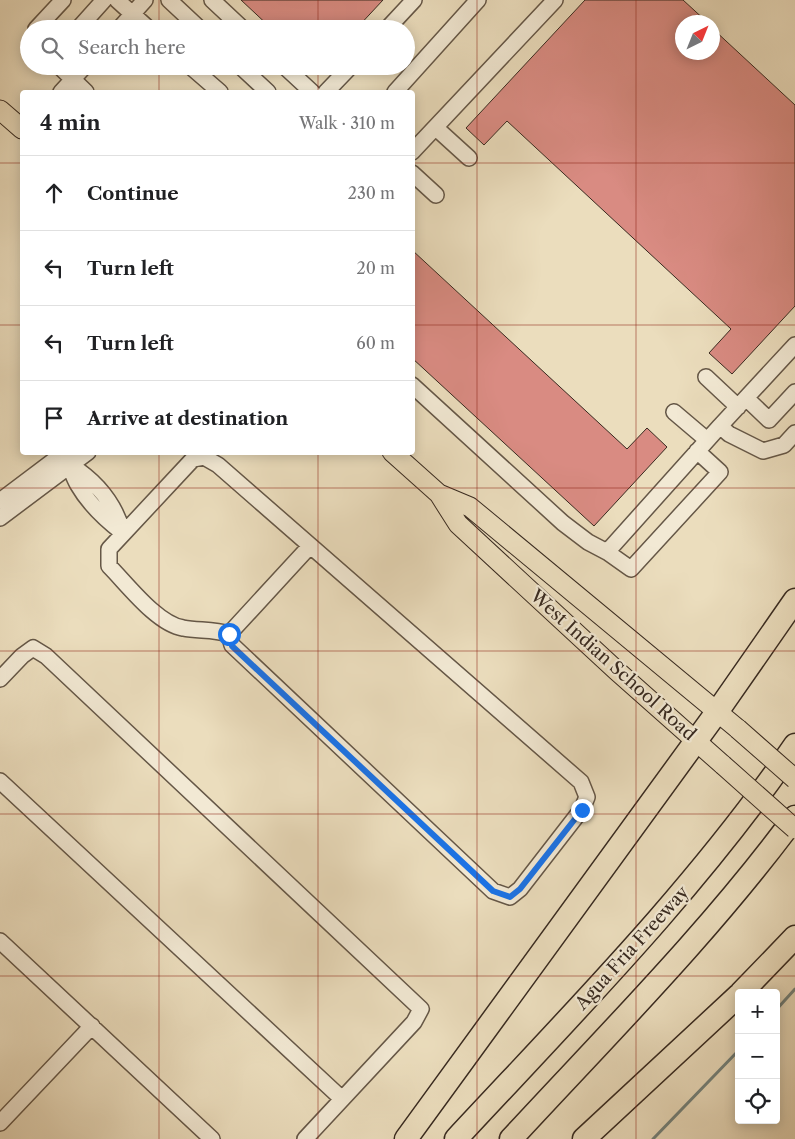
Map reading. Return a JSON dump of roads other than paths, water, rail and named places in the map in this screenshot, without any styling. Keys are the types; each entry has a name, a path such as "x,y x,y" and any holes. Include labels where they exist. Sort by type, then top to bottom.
{"highway":[{"path":"406,1139 717,712 795,600"},
{"name":"Agua Fria Freeway","path":"456,1139 678,898 749,810 795,746"},
{"path":"511,1139 695,940 757,867 795,817"},
{"path":"746,989 795,936"},
{"path":"584,1139 735,999"}],"main road":[{"path":"0,110 20,127"},
{"name":"West Indian School Road","path":"395,455 439,494 458,524 795,829"},
{"name":"West Indian School Road","path":"439,494 470,507 738,729 795,779"}],"street":[{"path":"44,20 63,0"},
{"path":"117,0 138,20"},
{"path":"127,20 145,0"},
{"path":"169,0 190,20"},
{"path":"212,0 233,20"},
{"path":"395,20 414,0"},
{"path":"415,70 478,0"},
{"path":"416,143 436,128 555,0"},
{"path":"85,20 101,1"},
{"path":"68,75 84,90"},
{"path":"63,90 77,75"},
{"path":"200,75 218,90"},
{"path":"250,75 266,90"},
{"path":"294,75 310,90"},
{"path":"328,90 342,75"},
{"path":"397,90 410,75"},
{"path":"436,128 470,158"},
{"path":"415,176 436,195"},
{"path":"607,552 795,345"},
{"path":"706,377 769,420 795,392"},
{"path":"415,393 562,523 631,569 720,472 702,446 674,412"},
{"path":"720,426 729,434 763,451 784,445 795,433"},
{"path":"204,456 218,465 581,782 587,797 582,810 520,889 510,897 493,891 232,646 229,634 215,630 182,628 165,622 108,566 109,549 193,459 204,456"},
{"path":"0,501 67,457"},
{"path":"0,518 67,457"},
{"path":"67,457 78,485 105,520 123,533"},
{"path":"229,634 310,546"},
{"path":"0,679 33,648 46,656 421,1009 414,1022 341,1098 305,1139"},
{"path":"0,782 341,1098"},
{"path":"0,941 212,1139"},
{"path":"0,1123 92,1026"}],"waterway":[{"path":"780,1006 795,989"},
{"path":"653,1139 735,1054"}]}
